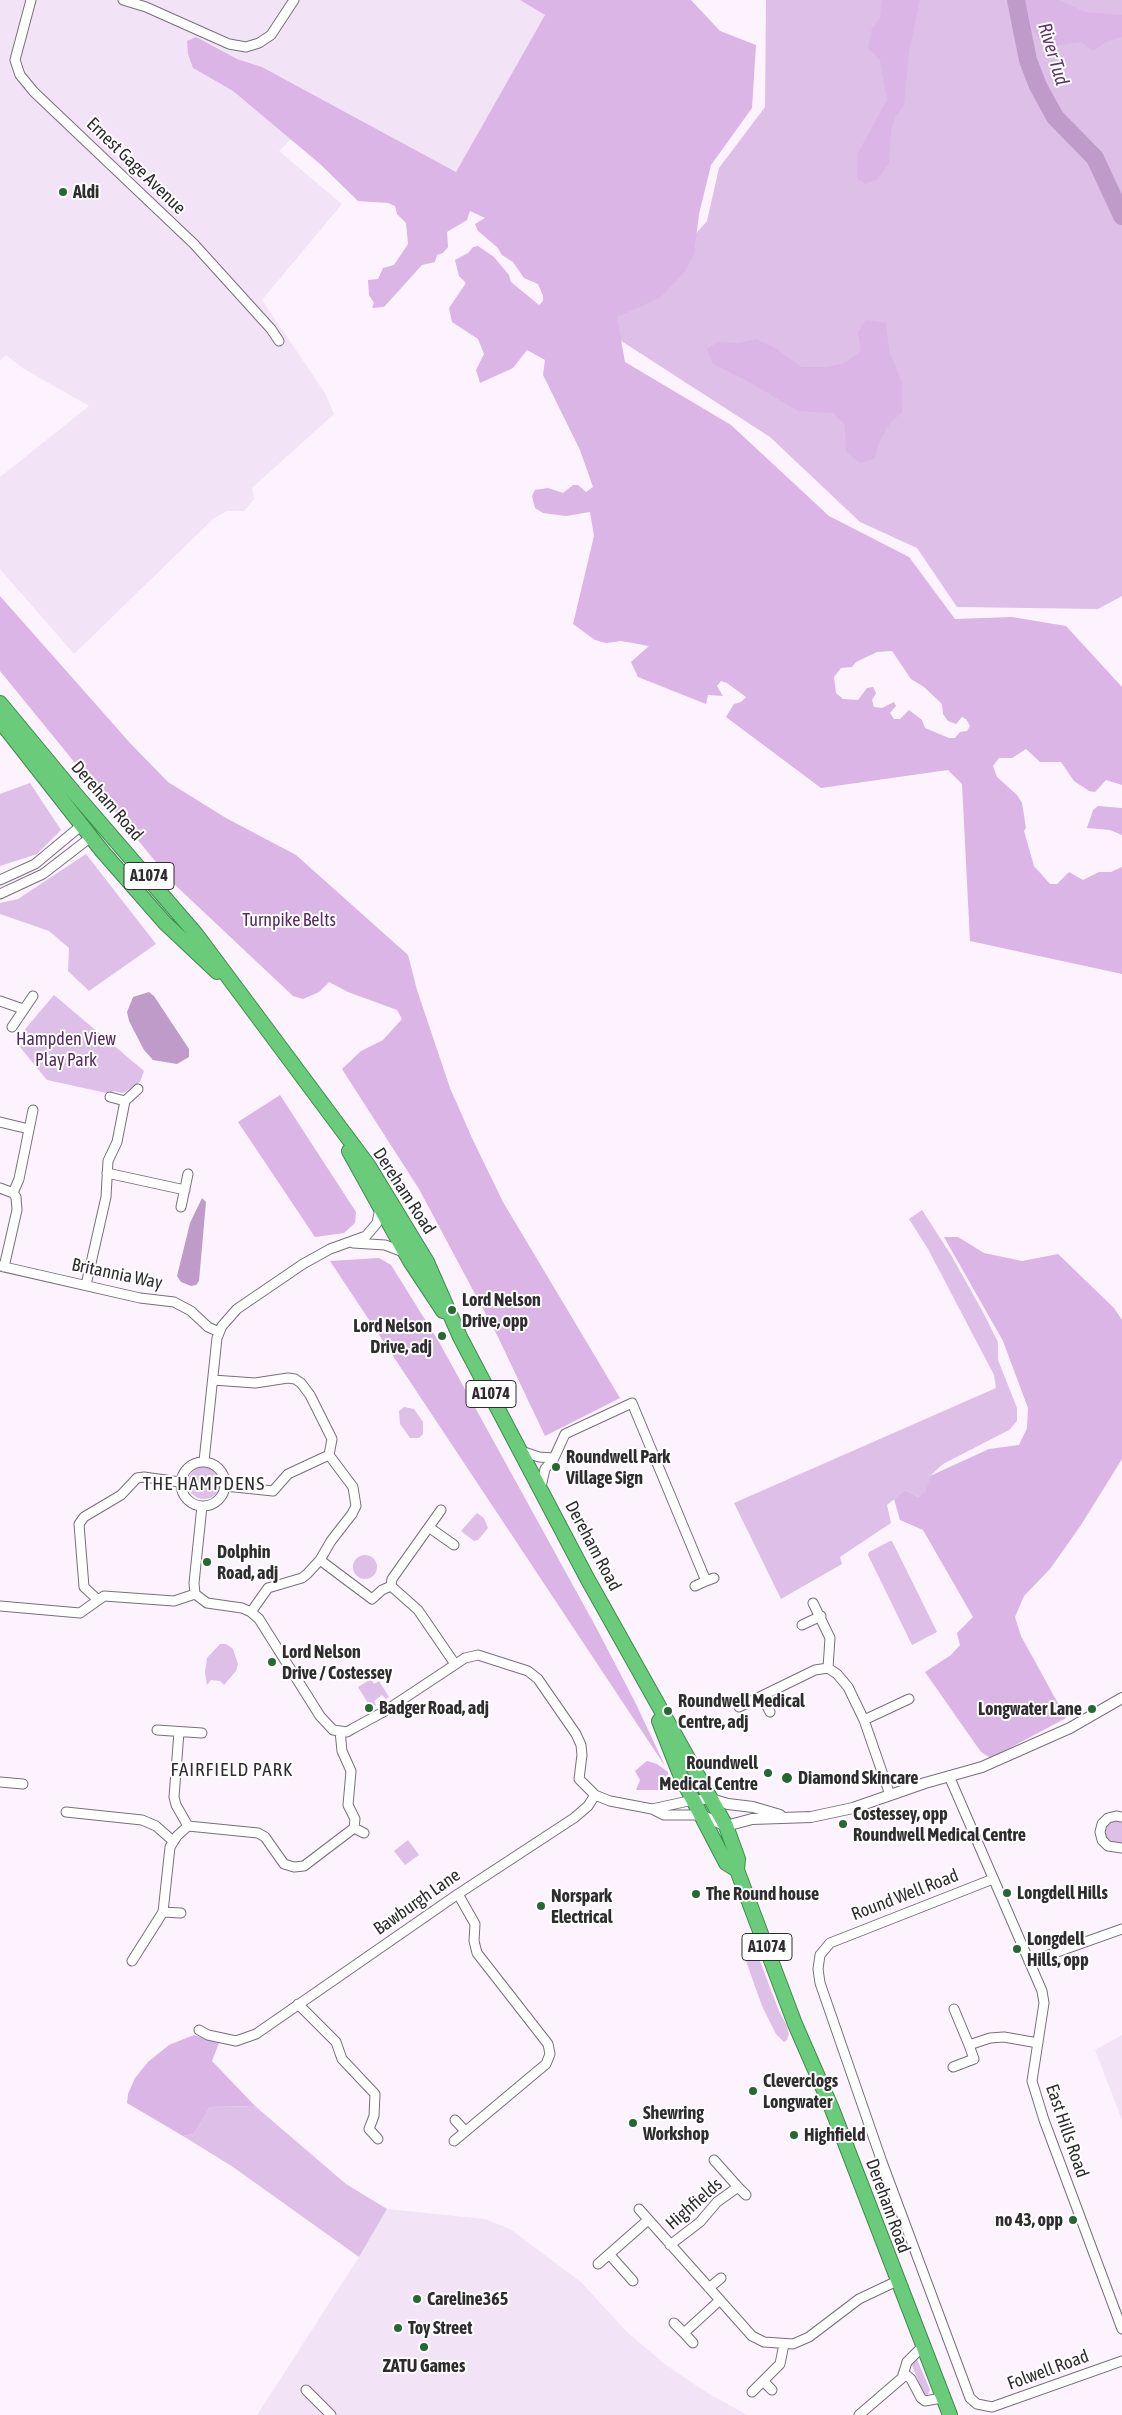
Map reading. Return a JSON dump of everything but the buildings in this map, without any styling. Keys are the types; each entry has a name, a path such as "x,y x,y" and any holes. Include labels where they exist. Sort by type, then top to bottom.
{"highway":[{"name":"Dereham Road","path":"0,703 99,821 180,912 285,1050 335,1123 368,1165 416,1244 434,1277 460,1337 588,1578 726,1826 738,1858 737,1870 795,2024 832,2109 950,2415"},
{"name":"Dereham Road","path":"0,721 91,837 166,923 242,995"},
{"path":"82,826 99,821"},
{"path":"91,837 99,821"},
{"name":"Dereham Road","path":"335,1123 406,1253 426,1287 460,1337"},
{"name":"Dereham Road","path":"637,1666 693,1800 726,1863 737,1870"},
{"path":"701,1815 711,1799"}],"street":[{"name":"Ernest Gage Avenue","path":"31,0 15,60 20,75 34,92 194,244 280,341"},
{"path":"123,0 146,7 229,44 246,47 259,43 271,34 294,0"},
{"path":"0,880 35,864 82,826"},
{"path":"0,894 43,874 91,837"},
{"path":"12,1027 23,1008 33,996"},
{"path":"0,1001 23,1008"},
{"path":"86,1285 106,1197 108,1161 117,1142 126,1101 138,1089"},
{"path":"110,1097 126,1101"},
{"path":"13,1193 19,1179 33,1110"},
{"path":"0,1122 29,1129"},
{"path":"106,1173 185,1190"},
{"path":"181,1207 188,1174"},
{"path":"0,1188 13,1193 16,1197 17,1210 2,1266"},
{"path":"204,1461 219,1332 237,1309 269,1286 330,1249 366,1236 374,1229 380,1208"},
{"path":"351,1243 385,1245 406,1253"},
{"name":"Britannia Way","path":"2,1266 140,1298 174,1302 191,1311 208,1327 219,1332"},
{"path":"213,1380 255,1384 288,1378 301,1383 330,1434 332,1439 330,1455 353,1487 356,1506 320,1560 302,1578 268,1588 252,1612"},
{"path":"541,1487 545,1469 554,1458 565,1434 632,1403 710,1580 695,1586"},
{"path":"521,1451 539,1457 554,1458"},
{"path":"225,1486 273,1491 288,1474 330,1455"},
{"path":"204,1461 215,1465 219,1469 223,1474 225,1486 222,1496 213,1504 202,1506 191,1503 183,1494 180,1482 184,1471 193,1464 204,1461"},
{"path":"97,1599 84,1587 79,1524 84,1517 121,1495 137,1478 144,1477 180,1482"},
{"path":"202,1506 194,1583 195,1594 207,1603 252,1612 275,1642 328,1726 347,1732 385,1711 465,1658 478,1655 528,1671 542,1685 576,1734 581,1745 582,1755 579,1779 594,1795 610,1801 652,1808 693,1800 711,1799 786,1816"},
{"path":"391,1586 392,1579 441,1510"},
{"path":"430,1528 454,1545"},
{"path":"320,1560 372,1599 382,1590 391,1586"},
{"path":"391,1586 418,1610 455,1664"},
{"path":"0,1606 80,1613 87,1610 97,1599 112,1596 174,1601 195,1594"},
{"path":"813,1603 821,1616 830,1638 828,1668"},
{"path":"802,1625 821,1616"},
{"path":"739,1707 815,1670 828,1668 837,1674 848,1687 864,1720 890,1796"},
{"path":"762,1696 770,1712"},
{"path":"652,1808 664,1815 701,1815 726,1826 745,1820 786,1816 811,1817 845,1810 982,1767 1040,1742 1122,1698"},
{"path":"864,1720 909,1699"},
{"path":"157,1730 202,1733"},
{"path":"340,1731 342,1751 351,1771 348,1804 354,1819 354,1828"},
{"path":"180,1732 174,1797 176,1805 188,1826"},
{"name":"East Hills Road","path":"949,1776 1042,1991 1044,2003 1032,2081 1047,2128 1122,2329"},
{"path":"0,1782 23,1784"},
{"name":"Bawburgh Lane","path":"199,2030 208,2035 236,2041 256,2034 458,1894 574,1818 588,1806 594,1795"},
{"path":"66,1812 142,1820 156,1826 172,1841"},
{"path":"1122,1817 1108,1818 1102,1824 1100,1832 1102,1840 1108,1846 1122,1848"},
{"path":"132,1961 163,1912 168,1856 172,1841 188,1826 258,1833 265,1837 284,1864 294,1867 304,1866 354,1828"},
{"path":"354,1828 364,1833"},
{"name":"Round Well Road","path":"830,1943 993,1879"},
{"path":"454,2140 546,2064 550,2054 548,2044 477,1953 474,1941 475,1924 458,1894"},
{"path":"163,1912 181,1913"},
{"path":"1029,1962 1122,1929"},
{"name":"Dereham Road","path":"830,1943 820,1955 818,1969 820,1983 882,2162 970,2398 985,2408"},
{"path":"298,2004 336,2042 342,2059 375,2094 374,2116 369,2129 378,2139"},
{"path":"952,2067 974,2059 954,2009"},
{"path":"969,2046 990,2038 1004,2037 1038,2043"},
{"path":"455,2120 465,2131"},
{"name":"Highfields","path":"714,2160 746,2195"},
{"name":"Highfields","path":"670,2245 700,2222 717,2202 738,2187"},
{"path":"639,2209 752,2336 764,2342 793,2344 809,2337 859,2299 897,2281"},
{"path":"598,2264 648,2220"},
{"path":"609,2254 633,2281"},
{"path":"709,2288 721,2278"},
{"path":"684,2333 720,2300"},
{"path":"674,2323 693,2343"},
{"path":"752,2392 780,2364 784,2344"},
{"path":"859,2415 895,2386 905,2374 907,2362 922,2346"},
{"name":"Folwell Road","path":"985,2408 1122,2361"},
{"path":"905,2374 911,2378 921,2398 925,2401 942,2398"},
{"path":"764,2382 772,2390"},
{"path":"306,2390 330,2414"}],"shaded area":[{"path":"0,0 520,0 545,15 456,172 262,67 237,59 193,68 233,91 291,139 279,151 342,204 262,300 325,393 334,414 252,488 254,499 244,511 227,511 213,519 74,654 0,569 0,477 89,406 24,369 6,355 0,361"},
{"path":"149,992 154,996 189,1049 189,1057 177,1064 153,1060 144,1050 129,1021 127,1012 133,997"},
{"path":"202,1198 206,1202 199,1281 196,1285 191,1286 181,1282 177,1276 190,1223"},
{"path":"1122,2035 1122,2120 1095,2050"},
{"path":"387,2209 485,2219 510,2229 581,2282 627,2332 666,2365 706,2392 747,2415 257,2415 359,2257"}],"green space":[{"path":"520,0 691,0 720,31 756,45 752,108 711,165 699,214 694,254 685,271 661,297 617,317 625,362 731,425 829,516 909,557 955,619 1012,617 1066,626 1122,687 1122,785 1106,780 1095,792 1089,791 1074,781 1061,762 1040,762 1026,749 1012,758 999,758 993,766 997,777 1017,795 1022,803 1026,828 1024,831 1034,866 1050,884 1057,884 1069,872 1083,880 1099,872 1111,872 1122,867 1122,974 970,941 962,784 948,770 821,788 726,717 734,704 741,702 746,697 727,683 721,681 717,686 723,696 708,695 706,704 638,677 631,662 649,646 621,641 606,643 595,640 573,624 594,536 590,512 566,516 543,513 535,508 532,496 535,490 548,488 563,493 573,485 578,485 586,492 593,487 580,450 543,375 545,360 527,350 513,368 480,383 476,370 484,354 478,339 452,322 449,308 466,283 459,276 455,260 468,253 473,247 478,246 494,257 509,275 511,282 539,305 543,301 543,296 538,284 524,278 513,262 502,255 497,247 478,231 475,224 485,218 470,211 467,220 447,232 448,247 443,253 437,255 435,262 422,265 384,307 372,308 374,303 369,295 368,280 378,279 383,268 394,265 408,244 406,223 397,214 395,206 388,203 358,201 319,163 233,91 193,68 188,54 187,41 196,37 237,59 262,67 456,172 545,15","holes":["892,651 911,679 924,687 942,704 943,714 948,721 956,724 962,717 966,719 970,726 967,731 960,732 955,738 949,738 925,728 922,720 909,710 900,719 894,719 890,713 896,706 894,702 882,708 874,707 872,700 876,693 873,687 867,688 858,700 843,699 836,693 834,677 841,668 852,667 856,662 877,652"]},
{"path":"766,0 1122,0 1122,596 1098,609 957,607 917,548 860,522 770,437 595,324 686,245 707,221 719,168 765,107"},
{"path":"882,0 920,0 909,51 904,105 895,117 891,131 889,163 878,179 865,184 857,178 858,153 887,100 880,60 868,48 872,28 880,18"},
{"path":"1025,0 1059,0 1085,12 1122,15 1122,37 1106,42 1093,51 1081,42 1056,46 1041,43 1032,28"},
{"path":"866,320 886,323 889,351 902,383 902,413 891,421 881,439 874,459 860,463 846,452 845,425 833,413 798,411 753,384 713,364 707,349 718,342 738,343 756,339 775,348 801,367 827,367 845,363 861,351 858,332"},
{"name":"Turnpike Belts","path":"0,596 130,743 168,782 226,818 296,855 408,955 417,990 450,1088 472,1138 503,1202 620,1398 545,1436 498,1337 419,1189 342,1069 361,1051 383,1040 402,1019 397,1010 348,992 329,982 319,992 303,999 293,996 173,883 0,671"},
{"path":"30,783 61,830 37,854 0,866 0,794"},
{"path":"1098,806 1122,808 1122,835 1110,830 1087,828 1093,810"},
{"path":"86,854 156,944 89,991 68,971 69,948 49,931 0,914 0,903 18,899"},
{"name":"Hampden View Play Park","path":"54,995 144,1071 140,1082 123,1093 113,1091 111,1094 47,1080 15,1041"},
{"path":"280,1095 356,1212 355,1223 344,1233 315,1237 238,1122"},
{"path":"922,1210 951,1255 998,1342 998,1360 1017,1408 1017,1421 1009,1430 943,1464 930,1476 927,1491 918,1497 905,1490 887,1505 891,1523 840,1557 842,1564 781,1599 734,1503 996,1388 994,1375 928,1249 909,1219"},
{"path":"944,1237 958,1237 984,1253 1022,1261 1058,1254 1114,1308 1122,1320 1122,1459 1081,1525 1050,1569 1024,1596 1015,1617 1021,1636 1066,1718 991,1758 981,1752 925,1672 951,1655 960,1645 957,1633 973,1617 923,1530 900,1520 894,1499 905,1490 918,1497 926,1491 930,1476 989,1449 1019,1445 1027,1428 1028,1408 1003,1341"},
{"path":"379,1258 391,1265 439,1342 597,1629 636,1704 665,1766 330,1261"},
{"path":"404,1407 414,1409 423,1422 423,1434 419,1438 410,1438 400,1424 399,1411"},
{"path":"204,1467 210,1468 215,1472 219,1477 219,1489 215,1494 210,1498 204,1499 198,1498 193,1494 189,1489 188,1483 189,1477 193,1472 198,1468"},
{"path":"477,1513 484,1518 488,1528 478,1540 474,1541 461,1531"},
{"path":"892,1541 937,1632 912,1645 868,1555 869,1552"},
{"path":"365,1555 374,1558 377,1567 374,1576 365,1579 356,1576 353,1567 356,1558"},
{"path":"220,1644 226,1644 233,1649 238,1664 236,1671 224,1685 220,1681 211,1680 207,1685 205,1672 207,1658"},
{"path":"371,1679 374,1684 379,1681 389,1697 386,1699 382,1695 374,1701 376,1705 371,1708 358,1687"},
{"path":"647,1761 657,1764 668,1772 667,1786 658,1790 636,1790 640,1780 635,1771"},
{"path":"1119,1820 1122,1823 1122,1845 1112,1844 1106,1837 1106,1829 1110,1822"},
{"path":"408,1840 419,1855 405,1865 394,1851"},
{"path":"750,1947 755,1948 779,2011 786,2024 789,2034 784,2042 776,2034 762,2006 746,1961 745,1953"},
{"path":"194,2035 219,2043 212,2061 255,2106 210,2107 194,2134 183,2136 127,2103 128,2094 135,2078 148,2062 169,2045"},
{"path":"255,2106 346,2184 387,2209 359,2257 233,2167 183,2136 194,2134 210,2107"},
{"path":"913,2359 917,2359 930,2390 927,2396 923,2392 911,2363"}],"waterway":[{"name":"River Tud","path":"1016,0 1028,60 1038,86 1055,117 1095,158 1122,216"}],"place":[{"name":"Aldi","path":"63,192"},
{"name":"Lord Nelson Drive, opp","path":"452,1310"},
{"name":"Lord Nelson Drive, adj","path":"442,1336"},
{"name":"Roundwell Park Village Sign","path":"556,1467"},
{"name":"Dolphin Road, adj","path":"207,1562"},
{"name":"Lord Nelson Drive / Costessey","path":"272,1662"},
{"name":"Badger Road, adj","path":"369,1708"},
{"name":"Longwater Lane","path":"1092,1709"},
{"name":"Roundwell Medical Centre, adj","path":"668,1711"},
{"name":"Roundwell Medical Centre","path":"768,1773"},
{"name":"Diamond Skincare","path":"787,1778"},
{"name":"Costessey, opp Roundwell Medical Centre","path":"843,1824"},
{"name":"Longdell Hills","path":"1007,1893"},
{"name":"The Round house","path":"696,1894"},
{"name":"Norspark Electrical","path":"541,1906"},
{"name":"Longdell Hills, opp","path":"1017,1949"},
{"name":"Cleverclogs Longwater","path":"753,2091"},
{"name":"Shewring Workshop","path":"633,2123"},
{"name":"Highfield","path":"794,2135"},
{"name":"no 43, opp","path":"1073,2220"},
{"name":"Careline365","path":"417,2299"},
{"name":"Toy Street","path":"398,2328"},
{"name":"ZATU Games","path":"424,2347"}],"district":[{"name":"THE HAMPDENS","path":"204,1484"},
{"name":"FAIRFIELD PARK","path":"232,1770"}]}
